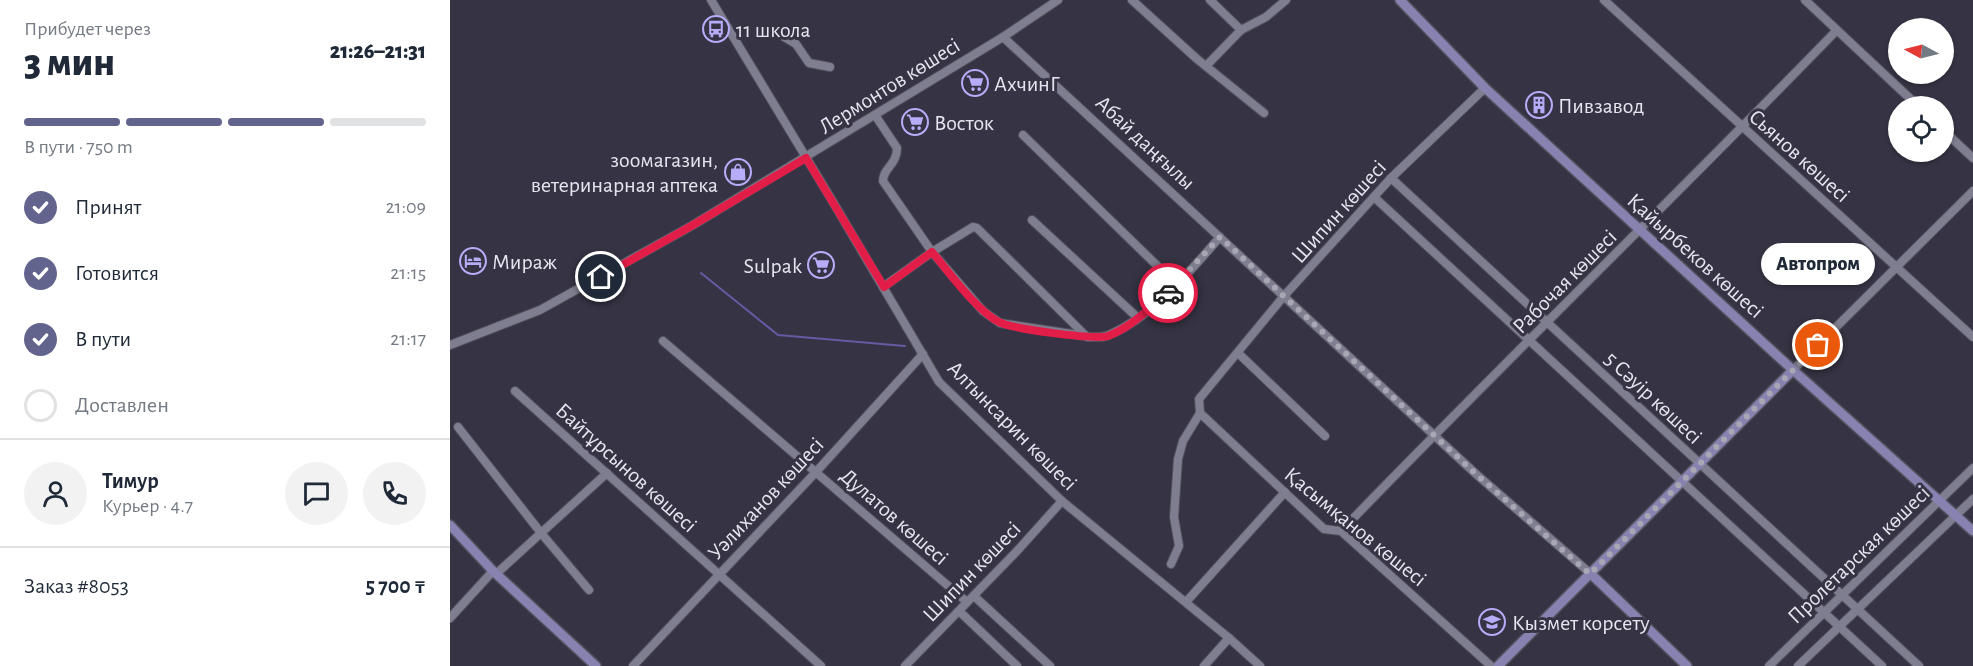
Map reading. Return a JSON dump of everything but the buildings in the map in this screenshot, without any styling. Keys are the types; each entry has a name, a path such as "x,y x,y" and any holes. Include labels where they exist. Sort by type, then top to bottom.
{"main road":[{"name":"Қайырбеков көшесі","path":"1400,0 1485,88 1973,531"},
{"path":"1498,666 1793,370"},
{"path":"450,525 495,573 596,666"},
{"name":"Абай даңғылы","path":"1590,574 1687,666"}],"street":[{"name":"Алтынсарин көшесі","path":"711,0 939,382 1062,501 1260,666"},
{"name":"Лермонтов көшесі","path":"450,345 540,310 693,225 1003,37 1058,0"},
{"path":"1132,0 1206,66 1264,113"},
{"path":"1210,0 1241,30"},
{"path":"1206,66 1241,30 1266,17 1286,0"},
{"name":"Сьянов көшесі","path":"1604,0 1973,337"},
{"path":"1805,0 1907,96"},
{"name":"Рабочая көшесі","path":"1341,531 1434,435 1743,128 1837,30"},
{"path":"781,35 796,44 809,63 831,67"},
{"name":"Абай даңғылы","path":"1003,37 1434,435 1590,574"},
{"name":"Шипин көшесі","path":"1171,564 1179,546 1174,517 1178,459 1183,441 1200,413 1199,399 1284,296 1391,178 1485,88"},
{"path":"874,115 897,148 896,160 884,174 883,181 932,252 983,310 1000,323 1086,337 1107,336 1138,318 1177,285 1220,237"},
{"path":"1023,135 1177,285"},
{"path":"1954,140 1973,158"},
{"name":"5 Сәуір көшесі","path":"1391,178 1919,666"},
{"path":"1793,370 1973,190"},
{"name":"5 Сәуір көшесі","path":"1374,197 1882,666"},
{"path":"1032,220 1138,318"},
{"path":"884,287 968,228 977,228 1086,337"},
{"name":"Дулатов көшесі","path":"663,341 967,602"},
{"path":"1238,353 1325,436"},
{"name":"Уәлиханов көшесі","path":"633,666 816,472 922,354"},
{"name":"Байтұрсынов көшесі","path":"515,391 821,666"},
{"name":"Қасымқанов көшесі","path":"1200,413 1324,529 1341,531 1491,666"},
{"path":"458,428 589,590"},
{"name":"Пролетарская көшесі","path":"1769,666 1973,468"},
{"path":"450,618 495,573 607,474"},
{"path":"1186,602 1285,492"},
{"name":"Пролетарская көшесі","path":"1798,666 1973,498"},
{"name":"Шипин көшесі","path":"905,666 1017,551 1062,501"},
{"path":"974,596 1050,666"},
{"path":"959,610 1017,666"},
{"path":"1204,666 1229,638"}],"waterway":[{"path":"701,273 778,335 905,346"}],"way so far":[{"path":"1168,293 1220,237 1476,474 1590,574 1818,345"}],"place":[{"name":"11 школа","path":"716,29"},
{"name":"АхчинГ","path":"975,83"},
{"name":"Пивзавод","path":"1539,105"},
{"name":"Восток","path":"915,122"},
{"name":"зоомагазин, ветеринарная аптека","path":"738,172"},
{"name":"Мираж","path":"473,261"},
{"name":"Sulpak","path":"821,265"},
{"name":"Автопром","path":"1818,345"},
{"name":"Кызмет корсету","path":"1492,622"}],"route":[{"path":"601,277 806,158 884,287 932,252 983,310 1000,323 1087,337 1107,336 1138,318 1168,293"}]}
